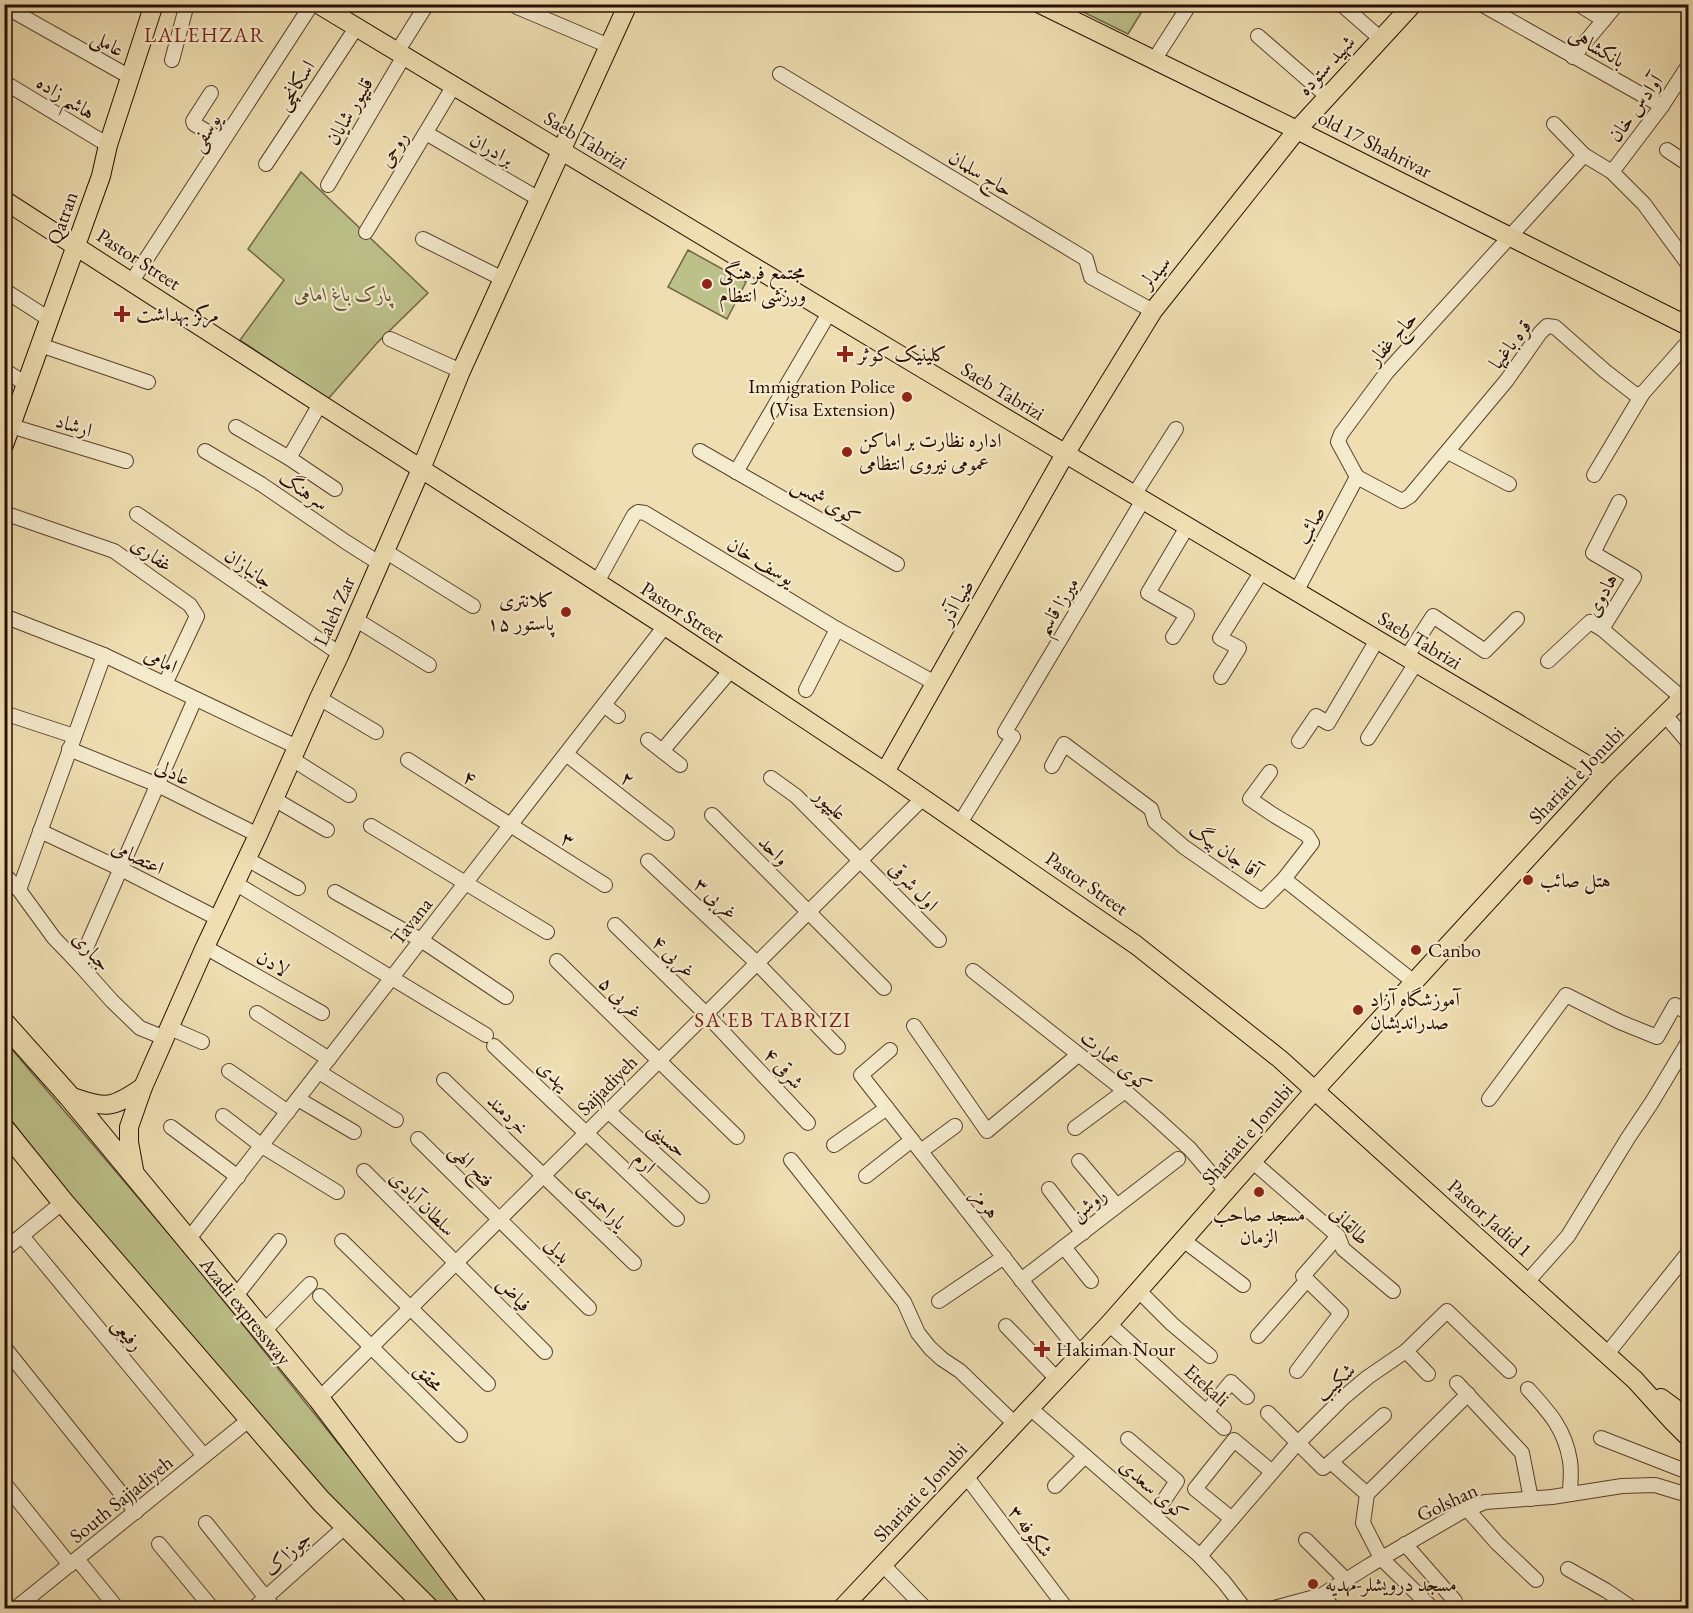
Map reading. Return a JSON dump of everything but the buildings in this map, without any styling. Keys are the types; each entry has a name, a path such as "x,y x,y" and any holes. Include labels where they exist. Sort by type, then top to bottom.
{"highway":[{"name":"Azadi expressway","path":"4,1023 69,1096 235,1297 318,1400 477,1608"},
{"path":"4,1129 63,1202 321,1501 428,1608"},
{"path":"458,1582 487,1608"}],"main road":[{"name":"Saeb Tabrizi","path":"318,4 829,313 1604,775"},
{"path":"561,152 628,4"},
{"name":"old 17 Shahrivar","path":"1040,4 1689,326"},
{"name":"Qatran","path":"4,445 10,420 26,384 101,176 108,145 150,6"},
{"name":"شهید ستوده","path":"1297,130 1382,39 1407,6"},
{"name":"سیدلر","path":"1065,454 1153,311 1297,130"},
{"name":"Laleh Zar","path":"135,1175 129,1142 129,1127 143,1087 318,698 340,654 421,470 460,371 561,152"},
{"name":"Pastor Street","path":"4,200 597,582 885,772 1136,945 1263,1045 1315,1090"},
{"name":"ضیا آذر","path":"885,772 1065,454"},
{"name":"Shariati e Jonubi","path":"842,1608 1109,1324 1315,1090 1604,775 1685,695"},
{"path":"69,1096 95,1104 112,1105 143,1087"},
{"name":"Pastor Jadid 1","path":"1315,1090 1607,1354 1689,1437"},
{"name":"Pastor Jadid 1","path":"1635,1380 1689,1418"}],"street":[{"path":"172,60 187,4"},
{"name":"یوسفی","path":"132,281 312,4"},
{"name":"قلیپور شایان","path":"328,185 427,4"},
{"path":"1154,60 1190,4"},
{"path":"1341,4 1382,39"},
{"name":"بانکشاهی","path":"1481,4 1662,106"},
{"path":"1578,4 1604,20"},
{"path":"1573,57 1617,4"},
{"name":"عاملی","path":"4,6 130,77"},
{"path":"516,7 609,46"},
{"name":"اسکانچی","path":"267,164 356,28"},
{"path":"1258,36 1328,97"},
{"name":"آوادس خان","path":"1612,172 1689,66"},
{"name":"حاج سلمان","path":"780,74 1086,260 1091,277 1153,311"},
{"name":"هاشم زاده","path":"4,82 108,145"},
{"name":"روحی","path":"366,231 453,87"},
{"path":"211,93 193,121 194,124 223,141"},
{"path":"1554,123 1584,155 1612,172 1644,204 1689,264"},
{"name":"برادران","path":"426,133 539,199"},
{"path":"1667,150 1689,165"},
{"name":"حاج غفار","path":"1357,477 1338,442 1341,434 1387,372 1584,155"},
{"path":"423,239 503,279"},
{"path":"4,290 49,319"},
{"path":"736,472 829,313"},
{"name":"قره باغیها","path":"1357,477 1402,501 1410,496 1508,380 1547,326 1555,327 1636,395 1643,393"},
{"path":"390,339 460,371"},
{"path":"1594,475 1643,393 1689,342"},
{"path":"40,345 148,382"},
{"path":"4,370 26,384"},
{"path":"289,458 320,404"},
{"name":"ارشاد","path":"10,420 126,461"},
{"path":"236,427 289,458 335,489"},
{"name":"میرزا قاسم","path":"960,823 1176,429"},
{"name":"سرهنگ","path":"205,451 261,484 346,542 382,557 473,606"},
{"name":"کوی شمس","path":"700,451 897,564"},
{"path":"1448,452 1509,484"},
{"name":"صائب","path":"1296,592 1357,477"},
{"name":"هادوی","path":"1619,501 1593,553 1634,577 1602,629 1685,695"},
{"name":"یوسف خان","path":"597,582 634,515 638,512 645,513 837,629 935,683"},
{"name":"غفاری","path":"4,513 114,551 190,605 197,616 165,684"},
{"name":"جانبازان","path":"137,514 340,654"},
{"path":"1173,637 1186,615 1148,593 1186,527"},
{"path":"1221,677 1239,648 1220,638 1262,572"},
{"name":"امامی","path":"4,616 104,655 195,699 295,753 349,795"},
{"path":"1368,738 1433,616 1485,651 1517,619"},
{"path":"355,619 429,665"},
{"path":"1548,661 1590,622 1602,629"},
{"name":"Tavana","path":"188,1240 665,627"},
{"path":"806,690 837,629"},
{"path":"1299,741 1316,716 1328,723 1377,640"},
{"path":"19,890 104,655"},
{"path":"662,751 731,670"},
{"path":"318,698 376,732"},
{"path":"79,964 195,699"},
{"path":"603,705 618,717"},
{"path":"4,729 7,714"},
{"name":"عادلی","path":"7,714 72,742 258,835"},
{"path":"1665,715 1689,742"},
{"path":"648,740 680,765"},
{"name":"آقا جان بیگ","path":"1052,766 1064,744 1151,809 1155,822 1184,847 1262,901 1284,879 1414,982"},
{"name":"۲","path":"566,754 667,833"},
{"name":"۴","path":"408,760 510,826"},
{"path":"1270,772 1250,799 1307,835 1312,843 1284,879"},
{"name":"علیپور","path":"771,778 796,796 861,860"},
{"name":"Sajjadiyeh","path":"318,1400 923,798"},
{"path":"274,799 327,830"},
{"name":"واحد","path":"712,815 884,988"},
{"path":"371,826 547,932"},
{"name":"۳","path":"510,826 605,885"},
{"name":"اعتصامی","path":"39,831 121,869 219,919"},
{"path":"247,859 298,888"},
{"name":"اول شرقی","path":"861,860 939,940"},
{"name":"۳ غربی","path":"648,861 757,963 838,1047"},
{"name":"جباری","path":"4,874 19,890 54,938 128,1018 140,1028 202,1042"},
{"name":"یهدی","path":"235,883 490,1040 586,1133"},
{"path":"335,892 421,940 506,997"},
{"name":"۴ غربی","path":"615,925 706,1014"},
{"name":"لادن","path":"206,947 322,1013"},
{"name":"۵ غربی","path":"557,961 737,1137"},
{"name":"کوی عمارت","path":"973,972 1125,1091 1190,1149 1226,1191"},
{"path":"1489,1099 1566,995 1620,1022 1657,1037 1675,1005 1689,1013"},
{"path":"257,1013 329,1059"},
{"name":"۴ شرقی","path":"706,1014 808,1123"},
{"path":"914,1026 987,1131 1078,1055"},
{"path":"1527,1282 1568,1236 1689,1042"},
{"name":"هرمز","path":"890,1050 861,1075 1081,1354"},
{"path":"229,1071 288,1112"},
{"path":"319,1072 396,1120"},
{"name":"خردمند","path":"444,1080 544,1176"},
{"path":"1075,1128 1125,1091"},
{"path":"298,1099 354,1132"},
{"path":"834,1145 887,1107"},
{"name":"حسینی","path":"608,1111 702,1196"},
{"path":"223,1116 262,1146 337,1192"},
{"path":"171,1126 238,1177"},
{"path":"866,1176 916,1146 956,1126"},
{"name":"ارم","path":"586,1133 677,1219"},
{"name":"فتح الهی","path":"418,1139 499,1220"},
{"name":"روشن","path":"1021,1280 1178,1159"},
{"path":"791,1160 904,1302 918,1333 930,1348 960,1371 1015,1424"},
{"path":"1079,1161 1117,1206"},
{"name":"طالقانی","path":"1252,1161 1338,1236 1343,1249 1393,1291"},
{"name":"سلطان آبادی","path":"364,1171 456,1263"},
{"name":"یاراحمدی","path":"544,1176 634,1263"},
{"path":"1049,1190 1083,1233"},
{"path":"4,1250 63,1202"},
{"name":"بدلی","path":"499,1220 589,1308"},
{"name":"رفیعی","path":"22,1236 204,1456"},
{"path":"1297,1371 1341,1313 1303,1276 1338,1236"},
{"path":"1183,1240 1243,1285"},
{"path":"235,1297 279,1241"},
{"path":"342,1241 488,1384"},
{"path":"1064,1247 1091,1281"},
{"path":"1607,1354 1689,1253"},
{"path":"939,1301 1004,1257"},
{"name":"فیاض","path":"456,1263 545,1352"},
{"path":"1258,1336 1307,1280"},
{"path":"263,1332 310,1284"},
{"path":"1138,1290 1172,1324 1210,1356"},
{"name":"محقق","path":"320,1296 460,1435"},
{"name":"شکیب","path":"1200,1556 1272,1472 1353,1389 1406,1351 1447,1311 1509,1371"},
{"name":"Etekali","path":"1109,1324 1224,1428"},
{"path":"1006,1326 1057,1379"},
{"path":"4,1347 136,1512"},
{"path":"1406,1351 1428,1374"},
{"path":"1207,1412 1232,1382 1247,1397"},
{"path":"1457,1383 1522,1453 1531,1499"},
{"path":"1528,1389 1562,1431 1570,1463 1570,1494"},
{"path":"1432,1608 1381,1558 1363,1523 1367,1494 1468,1394"},
{"name":"کوی سعدی","path":"1030,1408 1200,1556 1244,1608"},
{"path":"1269,1413 1299,1443 1367,1494"},
{"path":"1327,1465 1384,1415"},
{"name":"South Sajjadiyeh","path":"16,1608 250,1419"},
{"path":"1601,1438 1689,1472"},
{"path":"1128,1439 1178,1481 1154,1515"},
{"path":"1232,1519 1194,1489 1234,1440 1272,1472"},
{"path":"1055,1486 1085,1455"},
{"name":"شکوفه ۳","path":"966,1476 1066,1608"},
{"path":"4,1483 117,1608"},
{"name":"Golshan","path":"1274,1608 1322,1595 1405,1544 1467,1509 1485,1502 1531,1499 1622,1486 1655,1485 1689,1495"},
{"path":"1467,1509 1536,1580"},
{"path":"206,1522 270,1603"},
{"name":"جوزاک","path":"254,1608 270,1603 346,1526"},
{"path":"1306,1540 1345,1579"},
{"path":"159,1544 212,1608"},
{"path":"1405,1544 1455,1601"},
{"path":"883,1565 925,1608"},
{"path":"1568,1569 1632,1608"},
{"path":"1322,1595 1333,1608"}],"green space":[{"path":"1146,4 1128,34 1069,5"},
{"name":"پارک باغ امامی","path":"301,172 428,293 377,343 328,399 240,340 284,280 248,249"},
{"name":"مجتمع فرهنگی ورزشی انتظام","path":"688,250 746,282 727,319 668,287"},
{"path":"4,1040 186,1254 468,1608 439,1608 325,1493 259,1413 65,1191 5,1112"}],"place":[{"name":"مجتمع فرهنگی ورزشی انتظام","path":"707,284"},
{"name":"مرکز بهداشت","path":"122,314"},
{"name":"کلینیک کوثر","path":"845,354"},
{"name":"Immigration Police (Visa Extension)","path":"907,397"},
{"name":"اداره نظارت بر اماکن عمومی نیروی انتظامی","path":"847,452"},
{"name":"کلانتری ۱۵ پاستور","path":"566,612"},
{"name":"هتل صائب","path":"1528,880"},
{"name":"Canbo","path":"1416,950"},
{"name":"آموزشگاه آزاد صدراندیشان","path":"1358,1010"},
{"name":"مسجد صاحب الزمان","path":"1259,1192"},
{"name":"Hakiman Nour","path":"1042,1349"},
{"name":"مسجد درویشلر-مهدیه","path":"1313,1584"}],"district":[{"name":"LALEHZAR","path":"205,34"},
{"name":"SA'EB TABRIZI","path":"773,1019"}]}
